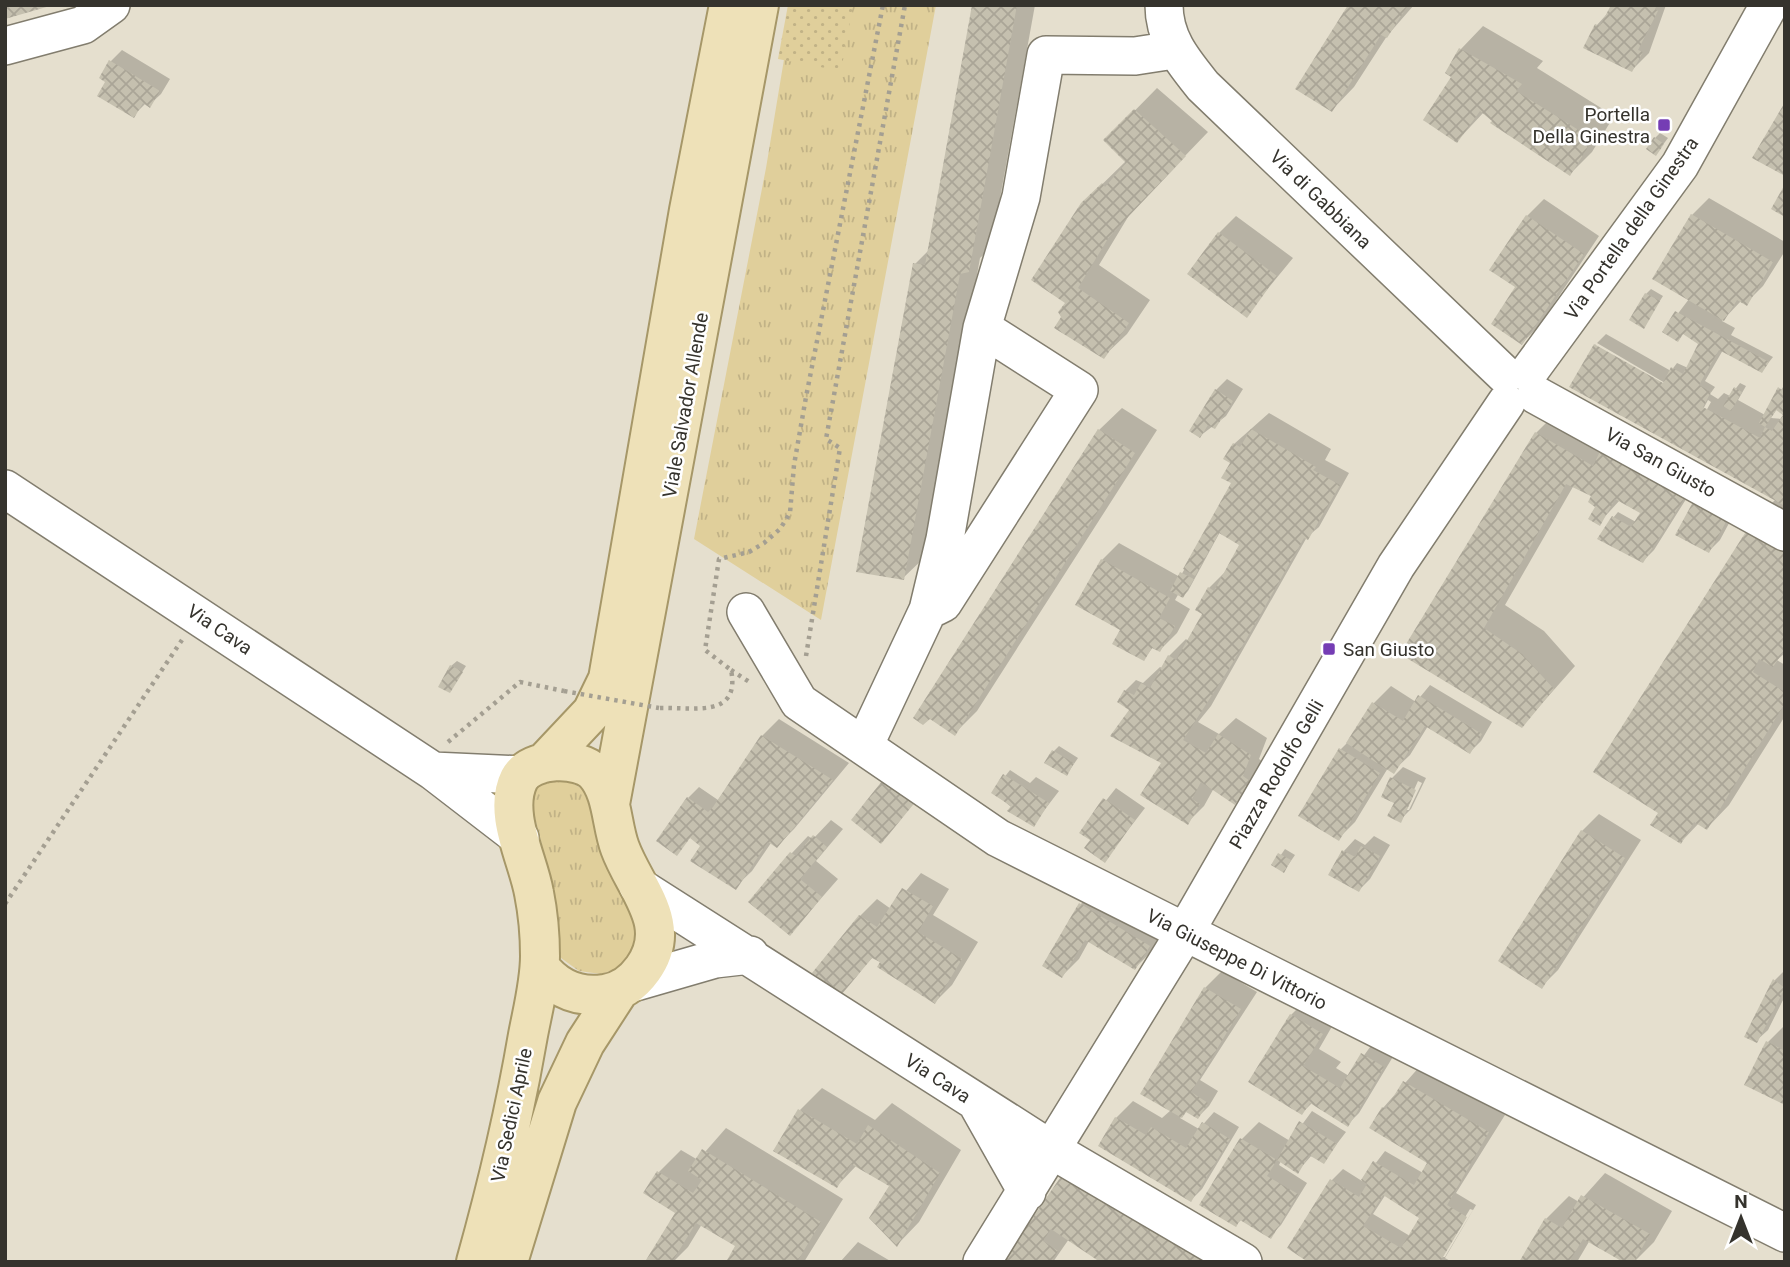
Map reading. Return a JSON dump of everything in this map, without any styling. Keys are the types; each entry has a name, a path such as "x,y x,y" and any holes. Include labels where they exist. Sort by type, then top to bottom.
{"main road":[{"name":"Viale Salvador Allende","path":"533,769 592,712 608,679 689,210 729,5"},
{"name":"Viale Salvador Allende","path":"610,804 759,5"},
{"path":"533,769 579,764 589,768 597,775 610,804"},
{"name":"Via Sedici Aprile","path":"476,1262 516,1102 540,967 534,892 514,811 517,784 533,769"},
{"name":"Via Sedici Aprile","path":"508,1262 557,1102 585,1043 626,986 645,966 655,936 655,918 620,848 610,804"},
{"path":"540,967 559,987 575,992 606,994 626,986"}],"street":[{"path":"5,46 83,25 111,5"},
{"name":"Via di Gabbiana","path":"1164,5 1164,19 1174,50 1203,86 1519,386"},
{"name":"Via Portella della Ginestra","path":"1519,386 1680,165 1769,5"},
{"path":"864,746 928,610 946,539 982,328 1021,197 1046,55 1135,56 1174,50"},
{"path":"928,610 943,603 1079,390 982,328"},
{"name":"Via San Giusto","path":"1519,386 1785,532"},
{"name":"Piazza Rodolfo Gelli","path":"982,1262 1184,934 1396,566 1519,386"},
{"name":"Via Cava","path":"5,489 198,615 438,758 520,838"},
{"name":"Via Giuseppe Di Vittorio","path":"746,612 799,702 998,838 1184,934 1785,1233"},
{"path":"438,758 533,769"},
{"name":"Via Cava","path":"638,886 750,955 976,1103 1242,1262"},
{"path":"626,986 715,959 750,955"},
{"path":"976,1103 1027,1192"}],"path":[{"path":"438,758 520,682 659,708 718,707 730,697 733,682 731,670 705,650 719,559 750,552 764,543 780,529 790,513 794,465 806,397 883,5"},
{"path":"799,702 840,448 827,439 905,5"},
{"path":"5,904 198,615"}],"green space":[{"path":"788,5 853,5 841,71 778,59"},
{"path":"793,5 936,5 821,620 694,539 766,168"},
{"path":"543,780 568,782 589,796 638,927 633,951 620,968 601,974 579,971 561,958 552,884 532,806 533,793"}],"building":[{"path":"5,5 50,5 50,6 5,19"},
{"path":"972,5 1017,5 969,272 960,274 904,580 856,572 913,263 925,265"},
{"path":"1348,5 1408,5 1387,38 1381,35 1332,112 1295,89"},
{"path":"1611,5 1657,5 1655,9 1658,11 1638,50 1643,52 1632,72 1583,48 1595,24 1600,26"},
{"path":"1459,48 1522,84 1516,91 1593,139 1570,176 1490,123 1492,121 1480,111 1457,143 1423,120 1451,77 1445,73"},
{"path":"109,60 160,91 150,108 143,103 134,118 97,96 105,82 99,78"},
{"path":"1785,102 1785,176 1752,158"},
{"path":"1134,109 1186,156 1109,237 1078,288 1129,323 1104,359 1054,328 1061,317 1058,312 1065,303 1031,280 1081,203 1102,183 1105,187 1126,163 1103,140"},
{"path":"1654,137 1664,144 1656,156 1646,149"},
{"path":"1785,184 1785,217 1771,209"},
{"path":"1691,214 1773,262 1747,306 1737,300 1724,321 1652,279"},
{"path":"1526,215 1584,254 1522,345 1491,324 1515,287 1489,270"},
{"path":"1218,232 1277,276 1247,318 1187,274"},
{"path":"1645,293 1660,301 1644,329 1629,320"},
{"path":"1675,311 1769,362 1762,373 1719,350 1699,385 1711,392 1703,407 1760,438 1765,427 1759,423 1778,387 1785,392 1785,506 1569,387 1594,344 1663,383 1671,367 1683,374 1698,344 1683,334 1678,342 1662,332","holes":["1776,410 1783,415 1772,431 1765,427"]},
{"path":"1734,387 1742,392 1731,411 1723,406"},
{"path":"1215,389 1233,401 1215,429 1208,425 1200,438 1189,431"},
{"path":"1098,429 1135,453 955,736 930,719 923,725 913,718"},
{"path":"1251,429 1316,467 1313,470 1340,485 1308,540 1304,538 1232,664 1183,740 1206,753 1218,734 1251,755 1243,776 1250,781 1235,805 1201,782 1192,799 1200,804 1188,825 1140,795 1161,763 1110,736 1129,710 1117,702 1124,690 1134,695 1141,683 1150,688 1168,655 1176,660 1202,614 1195,610 1208,587 1214,591 1239,545 1219,533 1195,576 1183,569 1231,483 1221,478 1230,463 1223,459 1233,443 1240,447"},
{"path":"1535,432 1593,466 1604,443 1691,488 1643,563 1597,539 1612,516 1631,527 1640,513 1615,499 1600,526 1588,519 1595,507 1588,502 1591,496 1566,484 1484,628 1522,654 1554,689 1522,728 1400,654"},
{"path":"1699,491 1733,509 1709,553 1675,535"},
{"path":"1754,519 1785,538 1785,649 1773,667 1759,659 1753,672 1785,692 1785,703 1707,830 1694,822 1681,844 1650,825 1658,813 1593,772"},
{"path":"1101,559 1170,598 1159,618 1175,626 1160,652 1152,648 1144,661 1112,644 1120,630 1075,605"},
{"path":"1180,572 1194,579 1183,598 1170,591"},
{"path":"450,665 463,672 450,693 438,687"},
{"path":"1418,695 1482,734 1470,754 1425,726 1394,774 1346,743 1372,702 1403,721"},
{"path":"761,735 833,780 777,848 768,842 736,890 690,861 700,846 690,838 677,856 656,841 687,797 708,812 713,807"},
{"path":"1339,748 1380,773 1339,841 1298,816"},
{"path":"1052,750 1074,763 1067,776 1044,763"},
{"path":"1003,774 1049,803 1034,827 1007,811 1011,806 991,793"},
{"path":"1390,777 1416,790 1401,823 1387,816 1394,803 1381,797"},
{"path":"882,781 917,800 881,844 851,820"},
{"path":"1103,798 1135,820 1105,863 1084,848 1090,840 1079,833"},
{"path":"1581,830 1625,858 1542,989 1498,961"},
{"path":"813,835 827,847 800,879 822,897 790,936 748,902 790,852 796,856"},
{"path":"1361,846 1380,856 1359,892 1328,875 1342,850 1355,857"},
{"path":"1278,853 1291,860 1284,873 1271,865"},
{"path":"902,888 933,906 918,932 962,959 935,1004 877,967 880,962 872,958 842,994 812,973 859,915 877,927"},
{"path":"1079,903 1150,946 1135,970 1085,940 1062,978 1042,966"},
{"path":"1773,979 1785,988 1757,1043 1744,1037"},
{"path":"1204,987 1241,1009 1191,1092 1208,1103 1198,1119 1186,1112 1182,1118 1140,1094"},
{"path":"1290,1014 1323,1034 1303,1066 1340,1088 1361,1053 1384,1067 1348,1127 1310,1103 1302,1115 1248,1082"},
{"path":"1766,1041 1785,1051 1785,1105 1744,1085"},
{"path":"1403,1081 1489,1132 1447,1205 1467,1217 1440,1262 1308,1262 1287,1248 1330,1179 1359,1197 1367,1184 1361,1180 1373,1161 1414,1185 1427,1163 1369,1128 1382,1107 1386,1109","holes":["1383,1195 1419,1218 1401,1248 1363,1226"]},
{"path":"798,1109 857,1144 868,1125 940,1173 897,1247 869,1218 889,1186 851,1164 837,1188 773,1151"},
{"path":"1115,1117 1146,1135 1151,1127 1186,1148 1202,1122 1230,1139 1191,1202 1098,1146"},
{"path":"1299,1121 1337,1144 1324,1164 1309,1155 1298,1174 1277,1160"},
{"path":"1240,1138 1277,1160 1267,1176 1298,1194 1271,1239 1240,1220 1236,1227 1199,1205"},
{"path":"702,1149 821,1222 797,1262 726,1262 735,1246 696,1223 672,1262 646,1260 675,1213 643,1193 657,1171 693,1193 702,1180 688,1171"},
{"path":"1062,1175 1204,1262 1100,1262 1051,1229 1043,1241 1058,1251 1051,1262 1002,1262"},
{"path":"1581,1195 1650,1234 1634,1262 1623,1262 1583,1239 1569,1262 1519,1262 1545,1218 1562,1228"}],"place":[{"name":"Portella Della Ginestra","path":"1664,125"},
{"name":"San Giusto","path":"1329,649"}]}
